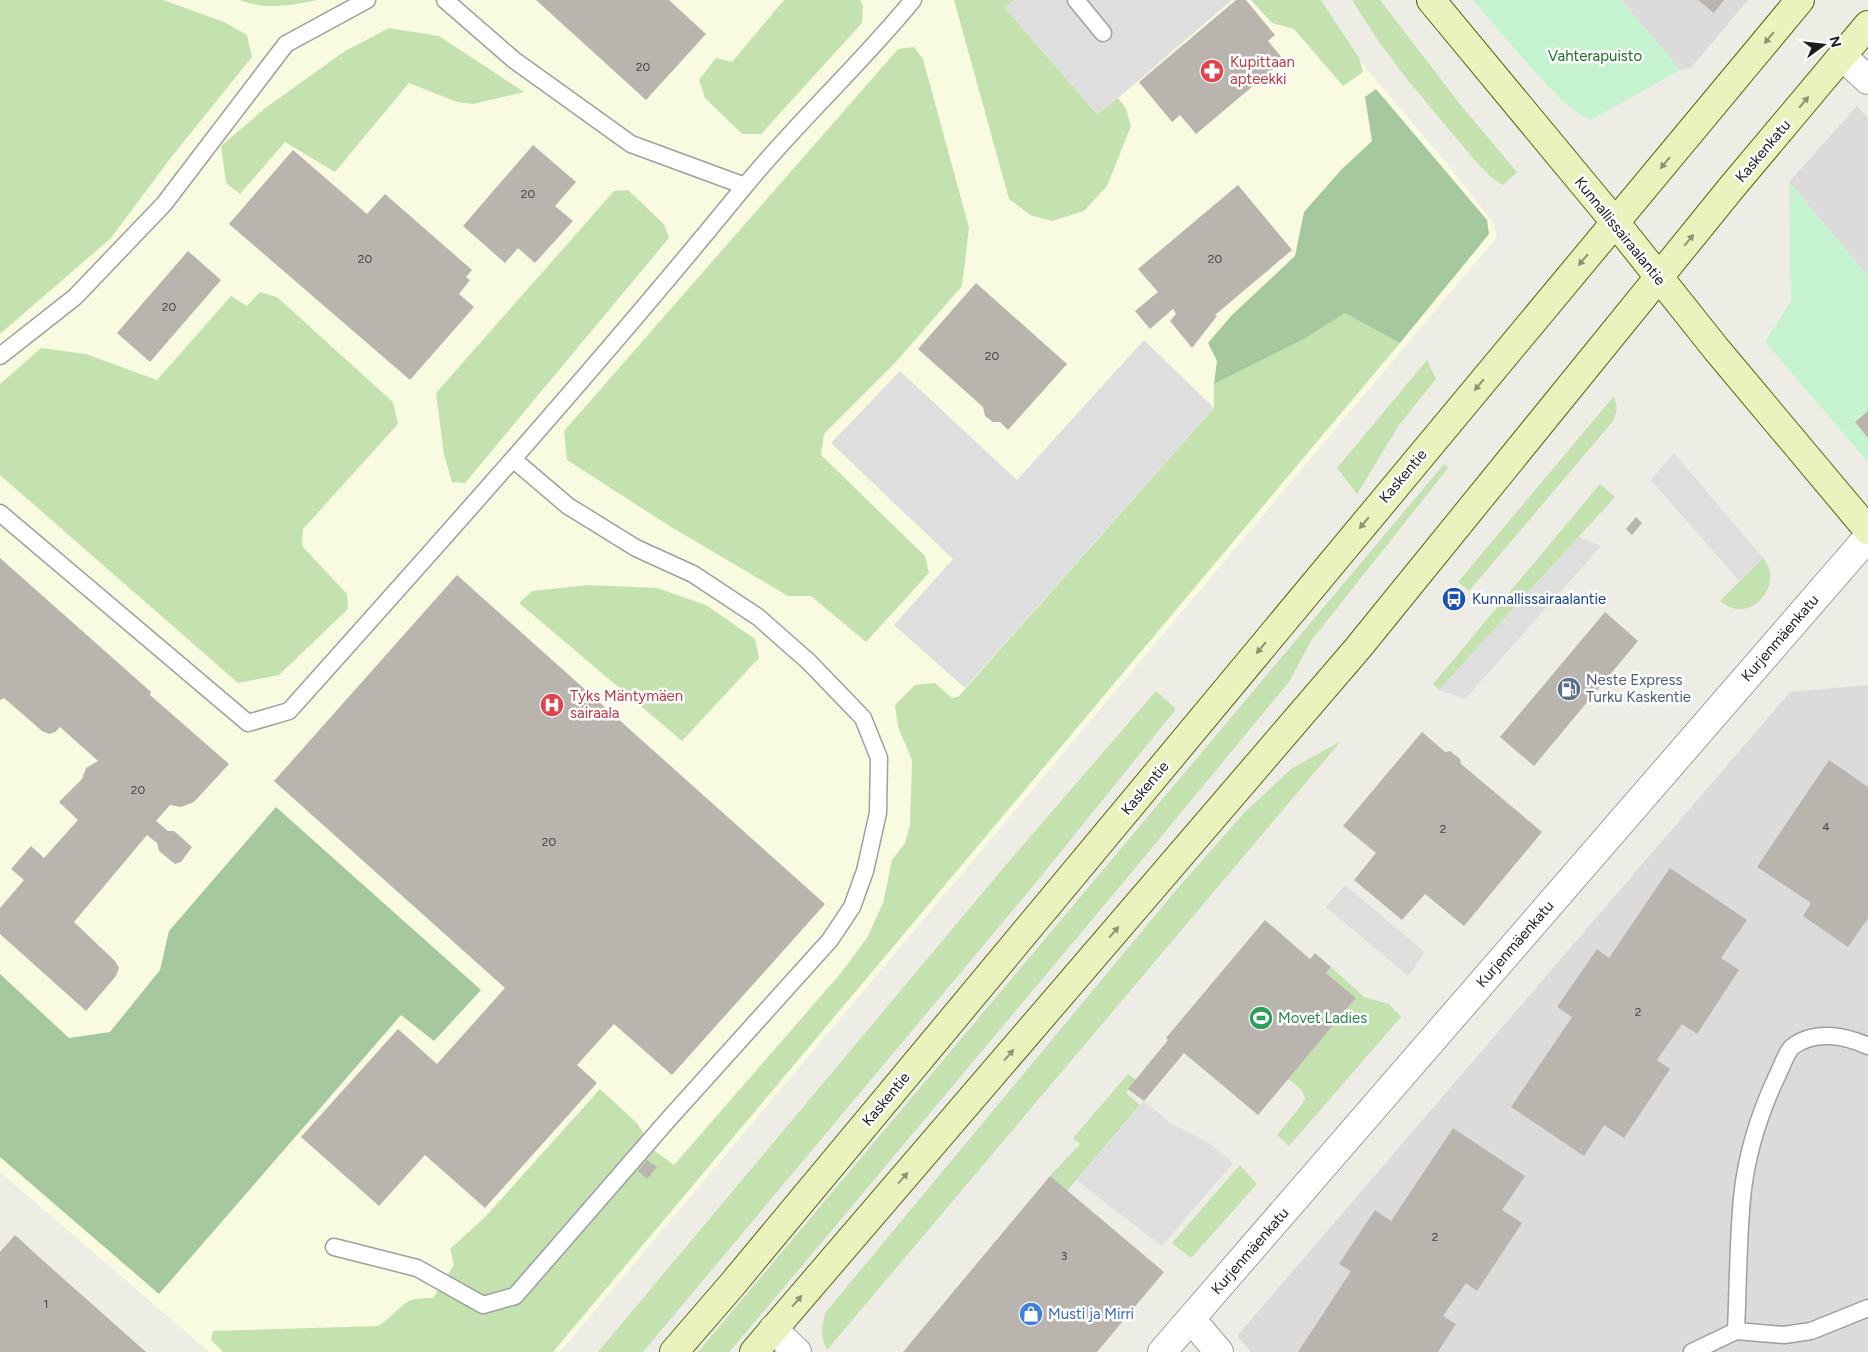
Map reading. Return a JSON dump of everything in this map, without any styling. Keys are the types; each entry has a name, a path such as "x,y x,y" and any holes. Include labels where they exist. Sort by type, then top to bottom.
{"main road":[{"name":"Kunnallissairaalantie","path":"1431,0 1615,222 1717,350 1868,530"},
{"path":"1615,222 1800,0"},
{"name":"Kaskenkatu","path":"1658,278 1868,25"},
{"name":"Kaskentie","path":"674,1352 738,1279 1615,222"},
{"path":"754,1352 1358,648 1658,278"}],"street":[{"path":"1842,56 1868,80"},
{"name":"Kurjenmäenkatu","path":"1162,1352 1868,537"},
{"path":"1191,1319 1219,1352"},
{"path":"774,1329 797,1352"}],"lane":[{"path":"0,356 75,297 164,204 286,44 368,0"},
{"path":"445,0 514,60 630,144 745,186"},
{"path":"1076,0 1103,33"},
{"path":"0,513 248,723 289,711 514,460 706,235 745,186 904,3"},
{"path":"334,1247 417,1268 483,1305 515,1296 830,940 852,907 865,871 878,813 879,758 863,718 809,662 758,617 693,574 636,548 568,506 514,460"},
{"path":"1736,1330 1742,1197 1750,1151 1770,1090 1790,1048 1808,1038 1826,1035 1855,1040 1868,1046"},
{"path":"1692,1352 1736,1330 1784,1335 1811,1331 1868,1308"}],"shaded area":[{"name":"Tyks Mäntymäen sairaala","path":"0,0 1308,0 1449,166 1494,224 1497,237 560,1352 209,1352 0,1172"},
{"path":"1014,0 1232,0 1097,114 1005,8"},
{"path":"1621,0 1748,0 1691,68 1680,70"},
{"path":"1857,106 1868,118 1868,276 1789,182"},
{"path":"1144,340 1214,408 965,688 894,625 953,559 831,443 900,371 1017,480"},
{"path":"1674,453 1763,558 1740,582 1651,480"},
{"path":"1579,537 1601,546 1465,699 1439,690"},
{"path":"1868,685 1868,1352 1251,1352 1237,1336 1790,692"},
{"path":"1345,885 1425,952 1408,976 1326,907"},
{"path":"1144,1101 1170,1123 1209,1143 1233,1163 1162,1246 1077,1180"}],"green space":[{"path":"0,0 163,0 224,22 247,35 252,57 169,160 111,238 0,334"},
{"path":"240,0 317,0 298,4 268,6"},
{"path":"784,0 860,0 863,6 862,23 761,134 742,134 705,98 699,80 716,58 732,62"},
{"path":"954,0 1014,0 1005,8 1097,114 1118,98 1126,109 1131,126 1107,186 1084,211 1052,221 1030,215 1009,199"},
{"path":"1251,0 1321,0 1359,58 1363,72 1343,86 1294,29 1272,23"},
{"path":"1352,0 1380,0 1463,108 1517,172 1503,185 1493,179 1477,163 1406,78 1379,42"},
{"name":"Vahterapuisto","path":"1473,0 1621,0 1680,70 1591,120 1576,112 1557,95"},
{"path":"389,28 439,36 524,92 473,104 457,102 409,83 335,172 285,142 240,194 226,183 221,146 264,109 345,51"},
{"path":"914,47 923,59 969,228 962,286 895,363 824,434 821,455 925,556 929,573 866,642 811,596 788,596 671,527 567,460 564,431 898,49"},
{"path":"1376,89 1487,220 1489,234 1400,343 1345,313 1304,339 1214,384 1217,361 1208,343 1232,315 1295,256 1304,212 1341,170 1372,141 1365,97"},
{"path":"1789,182 1868,276 1868,462 1765,342 1791,301"},
{"path":"628,190 664,224 669,238 465,483 452,482 444,455 436,393 614,191"},
{"path":"260,292 277,297 393,402 398,424 303,529 302,546 347,594 348,609 279,675 238,683 0,475 0,384 41,348 86,354 157,380 231,296 247,306"},
{"path":"1345,312 1400,343 553,1352 223,1352 211,1340 213,1331 378,1326 409,1301 433,1298 454,1265 450,1249 486,1216 600,1089 637,1123 655,1151 674,1165 840,974 867,938 883,903 892,860 905,843 910,825 912,760 898,727 895,705 915,685 935,683 952,698 958,697 1214,408 1214,384 1304,339"},
{"path":"1427,360 1436,379 1399,425 1357,494 1337,468"},
{"path":"1614,396 1617,408 1614,420 1469,591 1458,582"},
{"path":"1444,464 1448,468 1311,641 1289,682 759,1317 729,1352 698,1352"},
{"path":"1600,484 1615,497 1439,690 1433,684"},
{"path":"1763,558 1769,569 1770,580 1767,590 1761,599 1752,606 1742,609 1731,608 1720,601"},
{"path":"589,585 657,588 706,605 755,639 759,658 682,741 519,603 532,591"},
{"path":"1156,691 1176,709 1034,885 643,1352 598,1352 1005,866"},
{"path":"1341,741 827,1350 822,1332 825,1313 1177,889 1244,813 1291,769"},
{"path":"276,807 481,990 434,1041 401,1015 159,1294 0,1157 0,974 69,1038 110,1032 160,970 169,931"},
{"path":"1331,967 1364,997 1389,1004 1401,1017 1289,1146 1277,1135 1305,1099 1302,1090 1288,1079 1356,998 1326,973"},
{"path":"1128,1074 1136,1080 1126,1093 1140,1105 1067,1191 1050,1176 1080,1144 1073,1138"},
{"path":"1240,1165 1257,1184 1191,1258 1172,1243"}],"building":[{"path":"536,0 669,0 706,34 646,100"},
{"name":"Kupittaan apteekki","path":"1236,0 1246,0 1275,35 1268,41 1284,60 1196,134 1180,115 1172,122 1139,82"},
{"path":"1698,0 1724,0 1714,13"},
{"path":"533,145 576,182 555,206 573,221 535,263 518,248 505,263 463,226"},
{"path":"293,150 367,214 385,194 472,270 466,277 470,280 459,294 474,307 410,380 229,224"},
{"path":"1238,185 1292,250 1215,315 1217,316 1192,348 1170,321 1176,314 1173,309 1150,329 1135,311 1158,292 1138,269"},
{"path":"188,251 221,280 150,362 117,333"},
{"path":"976,283 1067,364 1008,430 1000,422 993,422 985,416 983,407 918,349"},
{"path":"1868,411 1868,438 1855,422"},
{"path":"1636,517 1642,523 1632,535 1626,529"},
{"path":"0,558 151,692 150,695 229,764 194,802 181,807 170,805 156,821 168,831 174,831 192,847 181,862 175,864 159,851 157,843 147,835 74,922 115,961 119,968 116,976 86,1011 0,934 0,908 24,880 11,869 31,846 44,858 78,820 59,802 82,779 86,768 98,761 60,727 55,732 49,734 42,731 4,698 0,700"},
{"path":"457,575 825,904 672,1075 614,1024 577,1065 597,1083 485,1208 425,1155 379,1206 301,1137 398,1029 437,1064 505,988 274,781"},
{"path":"1605,612 1638,641 1534,766 1500,737"},
{"path":"1422,732 1445,752 1450,751 1460,759 1461,764 1542,832 1464,926 1425,894 1402,920 1354,880 1376,853 1343,826"},
{"path":"1829,760 1868,787 1868,918 1848,947 1803,916 1811,903 1757,867"},
{"path":"1670,868 1747,920 1721,958 1739,970 1697,1034 1682,1024 1657,1060 1670,1069 1624,1138 1604,1125 1584,1156 1511,1107 1572,1017 1557,1007 1597,949 1609,958"},
{"path":"1265,920 1310,959 1315,953 1331,967 1326,973 1356,998 1258,1115 1184,1053 1144,1101 1128,1089 1168,1040 1166,1038"},
{"path":"1453,1128 1525,1176 1502,1210 1522,1223 1477,1291 1466,1283 1443,1316 1456,1324 1438,1352 1298,1352 1351,1271 1339,1264 1375,1210 1391,1221"},
{"path":"647,1160 657,1167 647,1179 638,1171"},
{"path":"1050,1176 1164,1272 1097,1352 903,1352"},
{"path":"15,1235 146,1352 0,1352 0,1252"}],"place":[{"name":"Kupittaan apteekki","path":"1212,71"},
{"name":"Kunnallissairaalantie","path":"1454,599"},
{"name":"Neste Express Turku Kaskentie","path":"1569,689"},
{"name":"Tyks Mäntymäen sairaala","path":"552,705"},
{"name":"Movet Ladies","path":"1261,1018"},
{"name":"Musti ja Mirri","path":"1031,1314"}]}
